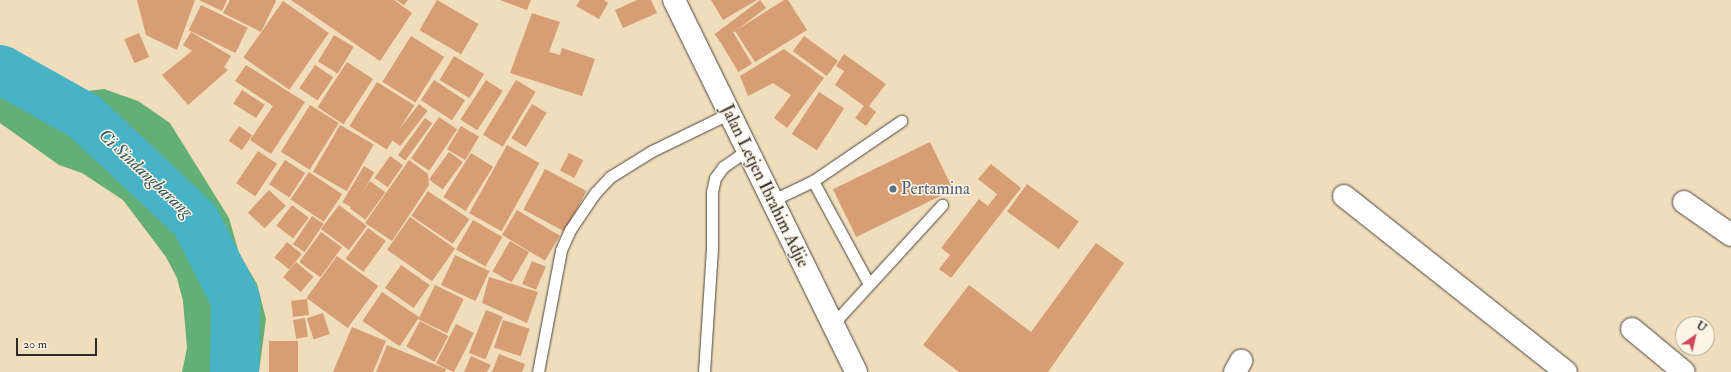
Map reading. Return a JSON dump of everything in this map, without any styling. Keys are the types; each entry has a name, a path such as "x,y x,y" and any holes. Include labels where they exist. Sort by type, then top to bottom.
{"main road":[{"name":"Jalan Letjen Ibrahim Adjie","path":"674,0 730,113 746,151 856,372"},
{"path":"1344,196 1566,372"},
{"path":"1684,202 1731,235"},
{"path":"1632,329 1684,372"}],"lane":[{"path":"538,372 561,250 570,230 595,193 610,177 652,150 730,113"},
{"path":"771,201 813,181 901,121"},
{"path":"704,372 712,249 712,192 715,178 723,167 746,151"},
{"path":"813,181 869,284"},
{"path":"832,325 942,205"}],"green space":[{"path":"0,72 33,90 71,93 104,89 138,101 170,123 229,218 239,253 257,284 266,319 259,372 182,372 187,348 183,301 177,278 166,257 123,200 82,173 59,165 0,123"}],"building":[{"path":"137,0 195,0 177,50 146,35"},
{"path":"199,0 227,0 222,11"},
{"path":"230,0 276,1 261,32 223,13"},
{"path":"291,0 394,0 412,13 380,61"},
{"path":"396,0 408,0 404,5"},
{"path":"437,0 479,24 461,54 420,30"},
{"path":"500,0 531,0 527,10"},
{"path":"580,0 604,0 608,3 599,19 576,6"},
{"path":"637,0 651,0 657,13 623,28 615,10"},
{"path":"711,0 757,0 723,20"},
{"path":"760,0 766,8 720,42 714,34"},
{"path":"784,0 788,0 807,30 755,62 735,31"},
{"path":"283,1 329,33 289,90 243,58"},
{"path":"201,5 248,28 235,53 189,30"},
{"path":"532,13 560,22 549,52 560,55 562,48 595,59 582,96 510,73"},
{"path":"191,32 231,56 224,67 228,70 188,105 162,75 192,51 183,45"},
{"path":"733,32 752,64 738,72 719,40"},
{"path":"139,33 149,57 134,63 124,39"},
{"path":"334,35 354,47 338,73 318,62"},
{"path":"411,36 444,57 415,102 382,82"},
{"path":"804,36 838,61 827,76 793,51"},
{"path":"784,49 824,78 787,128 774,118 791,95 773,83 748,96 740,76"},
{"path":"844,54 886,84 869,106 876,112 866,126 855,118 864,106 835,85 844,71 836,66"},
{"path":"454,56 484,74 470,98 440,80"},
{"path":"347,62 373,79 344,124 318,107"},
{"path":"246,65 305,102 271,154 250,140 273,106 235,81"},
{"path":"315,65 333,77 318,101 299,88"},
{"path":"434,80 465,100 452,120 421,100"},
{"path":"486,80 503,91 477,130 460,119"},
{"path":"516,80 536,92 503,147 483,135"},
{"path":"377,82 414,105 387,149 349,126"},
{"path":"242,90 265,105 256,118 233,103"},
{"path":"819,92 844,108 817,150 792,134"},
{"path":"419,104 428,111 400,146 391,139"},
{"path":"532,104 547,113 526,147 511,138"},
{"path":"310,105 339,123 310,170 281,152"},
{"path":"439,117 457,129 429,171 411,158"},
{"path":"425,118 432,123 405,161 398,155"},
{"path":"340,125 374,144 347,191 313,172"},
{"path":"239,126 252,135 242,150 229,141"},
{"path":"461,126 479,137 465,160 447,149"},
{"name":"Pertamina","path":"930,142 953,190 856,237 833,189"},
{"path":"507,145 539,163 502,231 469,213"},
{"path":"258,151 277,164 255,196 236,183"},
{"path":"449,152 463,162 443,189 429,180"},
{"path":"471,153 493,167 465,211 443,197"},
{"path":"569,153 583,160 574,178 560,171"},
{"path":"390,156 403,165 388,187 375,178"},
{"path":"285,160 305,173 289,197 269,184"},
{"path":"409,160 428,174 429,185 392,241 365,223"},
{"path":"991,164 1021,188 951,278 939,269 950,255 941,248 979,199 988,206 997,194 978,179"},
{"path":"364,166 374,172 353,208 342,202"},
{"path":"545,169 586,191 565,232 523,210"},
{"path":"309,172 342,194 324,222 291,199"},
{"path":"370,181 385,192 365,220 350,209"},
{"path":"1027,184 1079,222 1059,249 1007,212"},
{"path":"269,190 286,206 265,228 248,213"},
{"path":"428,191 469,219 453,244 411,216"},
{"path":"292,205 309,218 293,238 276,226"},
{"path":"339,205 367,226 349,250 321,229"},
{"path":"517,210 560,236 545,261 502,235"},
{"path":"312,216 324,224 305,252 293,244"},
{"path":"410,217 455,249 432,281 387,250"},
{"path":"473,220 502,237 485,266 456,249"},
{"path":"368,228 386,241 363,272 346,259"},
{"path":"321,232 342,247 320,277 299,262"},
{"path":"510,241 529,252 512,282 492,271"},
{"path":"287,242 302,254 289,270 274,258"},
{"path":"1096,243 1124,263 1048,372 959,372 923,345 969,285 1031,332"},
{"path":"455,255 489,271 475,301 441,285"},
{"path":"337,256 378,286 348,328 306,298"},
{"path":"532,261 546,267 536,290 522,284"},
{"path":"296,262 314,277 301,292 283,277"},
{"path":"401,265 430,285 414,308 385,288"},
{"path":"489,277 538,292 527,323 482,303"},
{"path":"435,285 464,299 447,333 418,319"},
{"path":"382,292 419,317 400,346 362,321"},
{"path":"307,299 309,315 293,317 291,301"},
{"path":"486,310 503,317 485,359 469,353"},
{"path":"323,313 330,334 314,339 307,318"},
{"path":"305,318 308,337 296,339 293,320"},
{"path":"503,320 530,329 521,356 494,348"},
{"path":"420,321 448,336 435,362 406,347"},
{"path":"456,324 474,333 454,372 436,363"},
{"path":"352,327 386,341 373,372 333,372"},
{"path":"269,341 298,341 298,372 269,372"},
{"path":"387,345 446,369 445,372 376,372"},
{"path":"499,354 525,364 522,372 492,372"},
{"path":"471,356 491,365 487,372 464,372"}],"waterway":[{"name":"Ci Sindangbarang","path":"0,69 84,116 195,220 235,299 234,372"}],"place":[{"name":"Pertamina","path":"893,189"}]}
